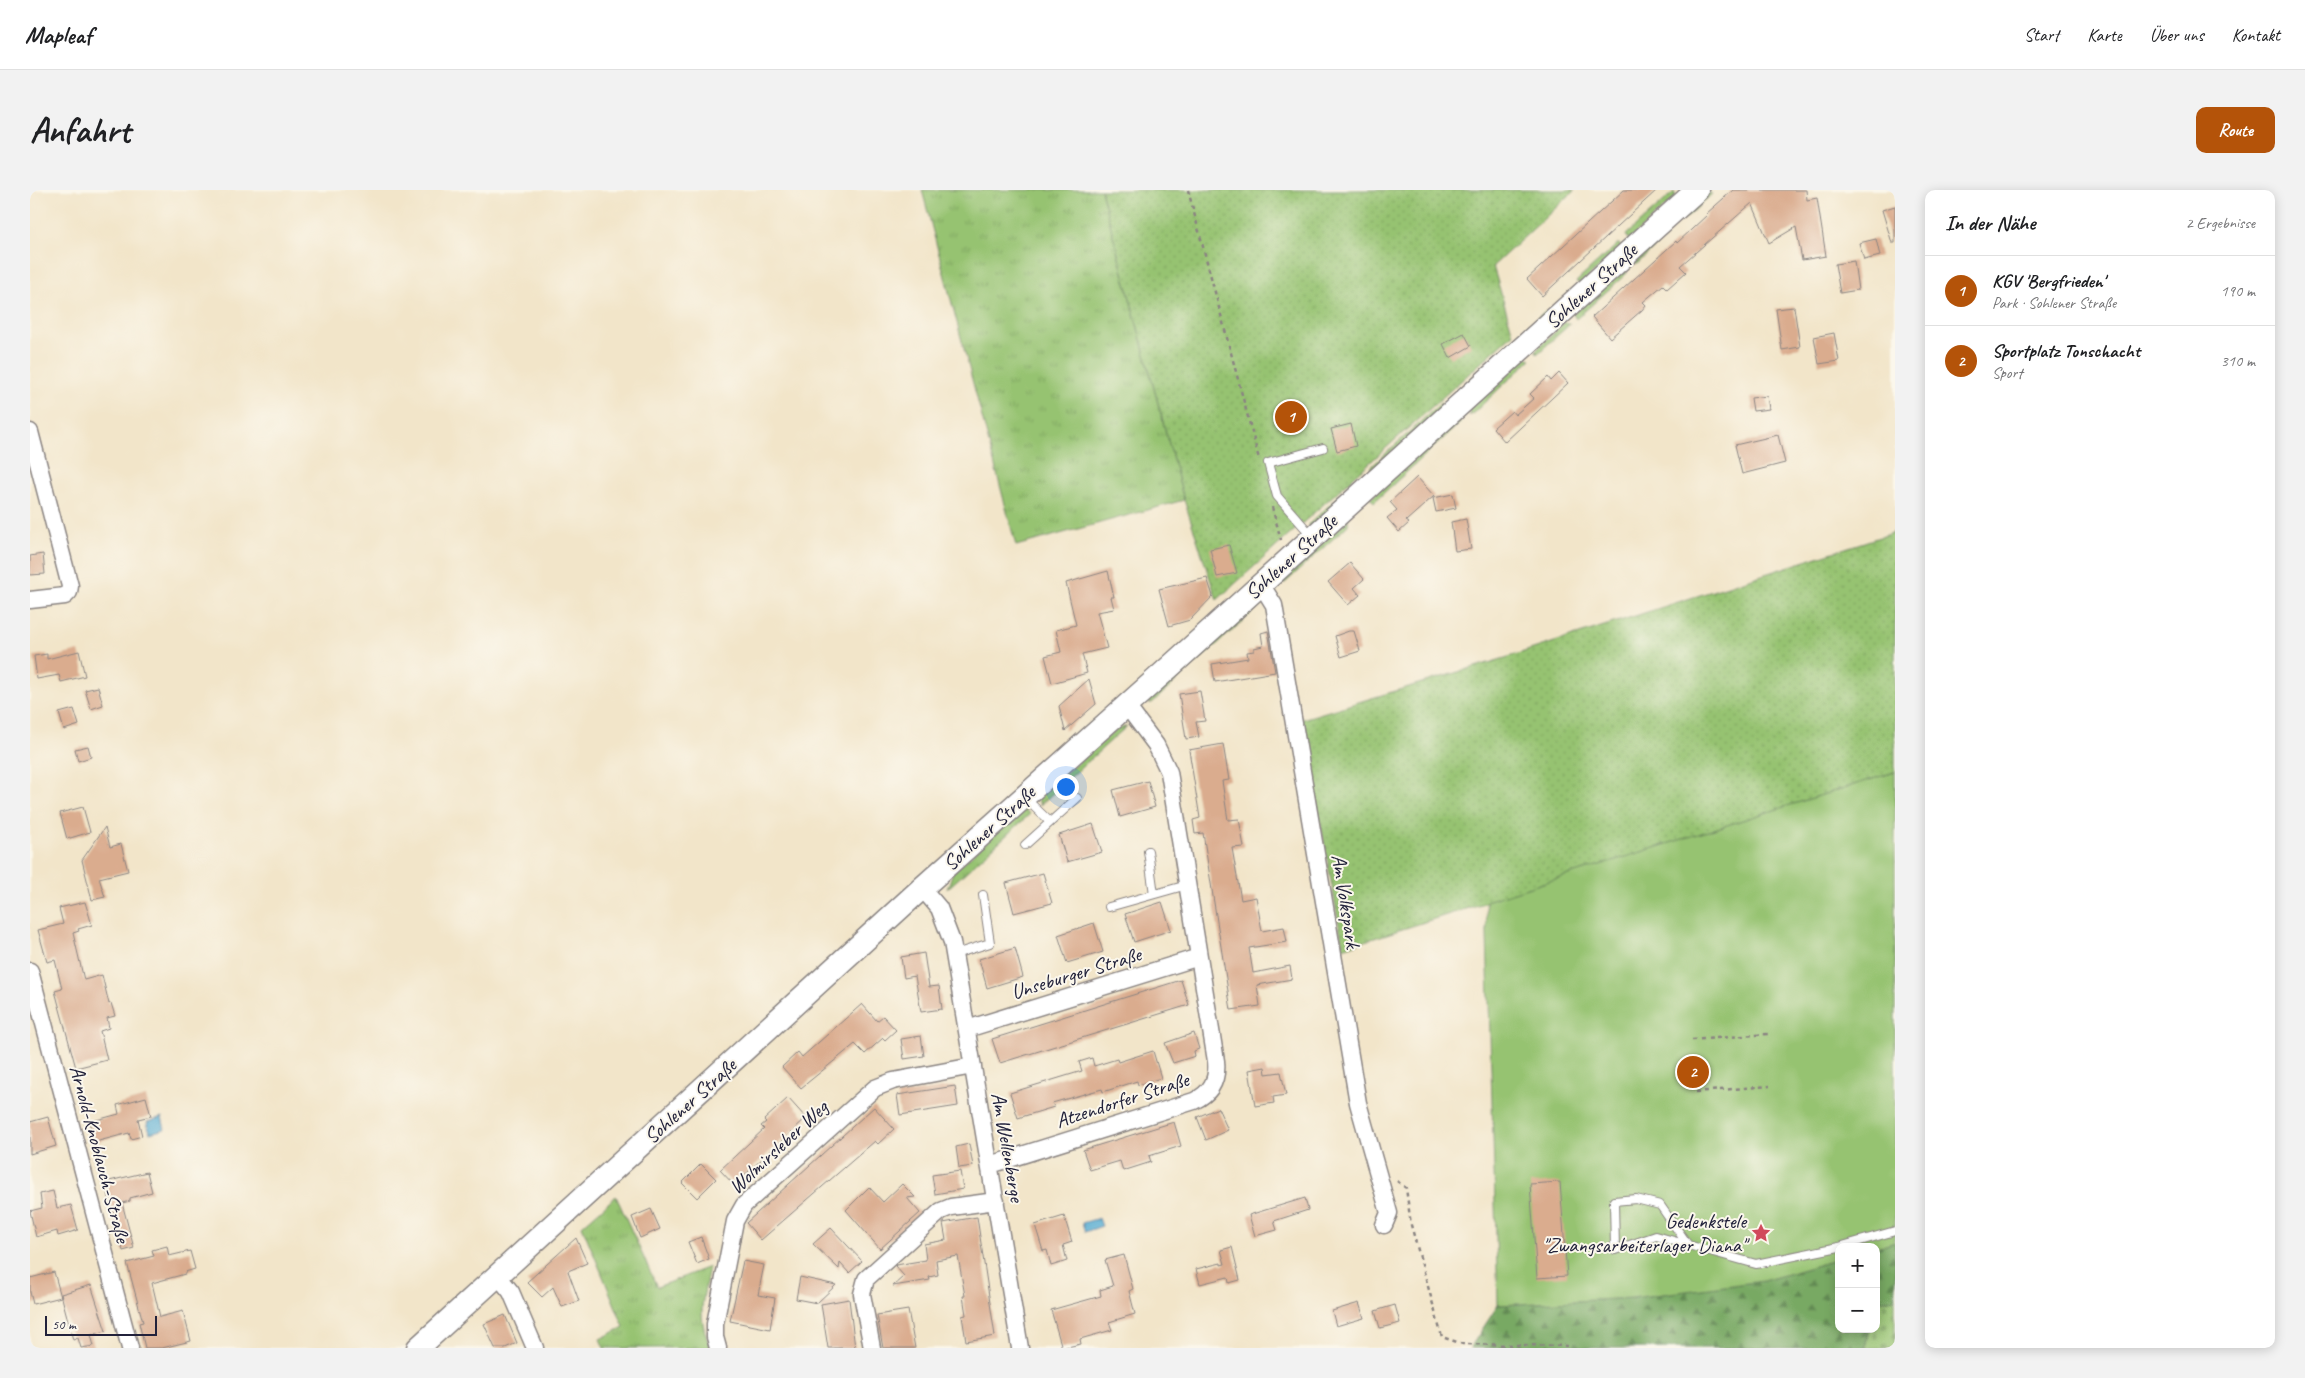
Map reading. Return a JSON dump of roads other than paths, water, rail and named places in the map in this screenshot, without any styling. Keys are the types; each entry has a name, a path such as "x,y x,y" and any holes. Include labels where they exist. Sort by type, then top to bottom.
{"street":[{"name":"Sohlener Straße","path":"418,1348 922,888 1697,190"},
{"path":"30,432 70,588 68,593 63,596 30,600"},
{"name":"Am Volkspark","path":"1261,584 1272,598 1274,604 1358,1102 1389,1214 1384,1225"},
{"name":"Atzendorfer Straße","path":"990,1165 1194,1101 1208,1092 1215,1080 1216,1065 1167,766 1146,729 1126,705"},
{"name":"Am Wellenberge","path":"922,888 939,908 945,920 955,954 1020,1348"},
{"name":"Unseburger Straße","path":"967,1029 1198,957"},
{"name":"Arnold-Knoblauch-Straße","path":"30,971 130,1348"},
{"name":"Wolmirsleber Weg","path":"718,1348 715,1337 715,1324 735,1221 744,1205 874,1088 893,1081 973,1066"},
{"path":"872,1348 862,1294 866,1279 941,1211 951,1207 996,1201"},
{"path":"498,1276 511,1292 535,1348"}],"lane":[{"path":"1313,537 1277,496 1268,463 1324,448"},
{"path":"1024,798 1050,822"},
{"path":"1025,845 1077,798"},
{"path":"1148,851 1154,894"},
{"path":"1109,907 1187,885"},
{"path":"955,954 986,945 990,942 984,895"},
{"path":"1688,1245 1660,1205 1636,1199 1614,1202 1615,1250 1656,1236 1688,1245 1756,1264 1835,1248"},
{"path":"1853,1243 1895,1231"}],"water":[{"path":"162,1117 165,1129 150,1133 147,1122"},
{"path":"1099,1218 1102,1226 1085,1232 1082,1223"}],"place":[{"name":"KGV 'Bergfrieden'","path":"1291,417"},
{"name":"Sportplatz Tonschacht","path":"1693,1072"},
{"name":"Gedenkstele \"Zwangsarbeiterlager Diana\"","path":"1761,1233"}]}
